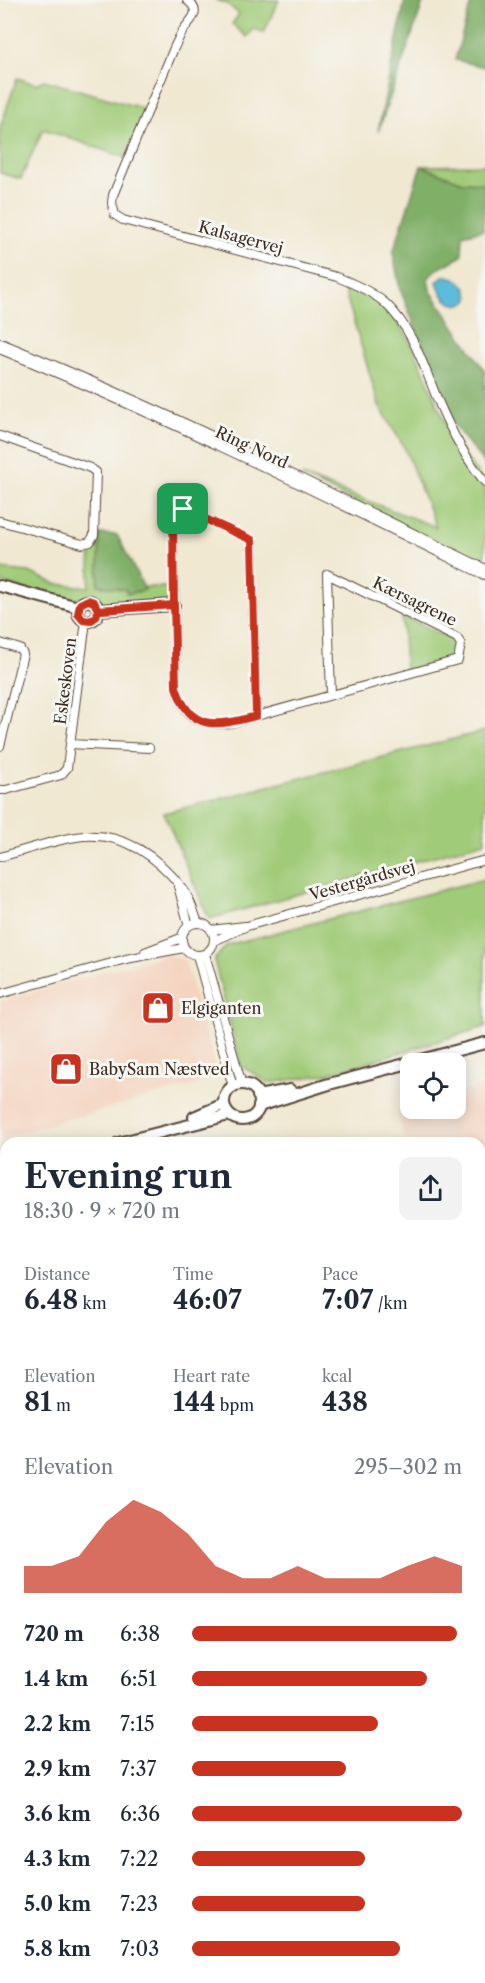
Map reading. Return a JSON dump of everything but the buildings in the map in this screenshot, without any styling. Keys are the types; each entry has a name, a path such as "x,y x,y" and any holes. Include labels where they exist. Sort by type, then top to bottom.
{"highway":[{"path":"0,346 176,422 485,572"},
{"name":"Ring Nord","path":"0,354 106,398 259,468 485,580"}],"street":[{"name":"Kalsagervej","path":"188,0 195,13 193,19 184,29 174,48 113,195 115,215 337,277 365,289 385,303 415,344 453,434 472,466 485,482"},
{"path":"0,436 96,472 94,535 90,542 82,544 0,521"},
{"name":"Kærsagrene","path":"256,716 252,540 183,509 173,515 176,687 185,708 192,716 206,724 231,723 458,660 461,644 458,638 327,574 331,695"},
{"path":"0,586 78,607"},
{"path":"91,601 96,604 98,610 96,617 86,621 78,614 78,607 82,602 91,601"},
{"path":"98,610 174,605"},
{"name":"Eskeskoven","path":"0,790 61,775 67,768 86,621"},
{"path":"0,643 20,649 23,654 0,746"},
{"name":"Eskeskoven","path":"70,744 149,748"},
{"path":"0,857 76,837 96,837 135,846 150,855 170,873 183,889 198,923"},
{"name":"Vestergårdsvej","path":"214,941 247,926 485,860"},
{"path":"178,885 189,926"},
{"path":"198,923 211,930 214,941 211,948 201,955 188,952 181,938 182,933 189,926 198,923"},
{"name":"Vestergårdsvej","path":"211,930 247,926"},
{"path":"126,959 181,938"},
{"path":"0,994 126,959 184,948"},
{"path":"201,955 237,1086"},
{"path":"258,1101 485,1043"},
{"path":"237,1086 250,1086 258,1101 253,1115 244,1120 239,1119 227,1109 227,1092 237,1086"},
{"path":"140,1137 227,1109"}],"shaded area":[{"path":"168,954 185,961 214,1064 208,1081 0,1137 0,1001"},
{"path":"485,1085 485,1137 404,1137 397,1111 400,1110 400,1119 466,1119 466,1091"}],"green space":[{"path":"216,0 279,0 264,32 253,29 247,37 232,24 239,14 227,4"},
{"path":"405,0 424,0 378,132"},
{"path":"472,0 485,0 485,67 455,60"},
{"path":"17,78 36,84 44,80 145,109 126,158 43,129 21,179 0,173 0,128"},
{"path":"485,165 485,183 463,182 421,166"},
{"path":"421,166 463,182 485,183 483,230 463,235 462,256 434,271 428,279 430,290 485,371 485,464 456,428 400,289 393,253"},
{"path":"342,282 364,291 384,306 399,324 413,346 451,436 485,484 485,567 302,476 436,527 405,449 379,405"},
{"path":"100,534 98,585 127,590 127,594 145,590 143,587 171,587 172,602 102,604 93,597 61,598 0,582 0,569 29,572 56,584 89,587 91,550"},
{"path":"100,534 117,535 145,590 127,594 126,590 98,585"},
{"path":"402,616 455,640 459,645 455,657 405,671"},
{"path":"485,731 485,842 209,919 164,813"},
{"path":"485,879 485,1027 328,1074 269,1083 241,1066 214,960 227,945"}],"water":[{"path":"443,276 453,277 461,282 467,290 469,300 458,304 449,301 441,293 437,282"}],"place":[{"name":"Elgiganten","path":"158,1008"},
{"name":"BabySam Næstved","path":"66,1069"}],"route":[{"path":"183,509 173,515 174,605 98,610 94,602 88,600 80,604 78,614 83,620 90,621 96,617 98,610 102,610 174,605 176,687 185,708 192,716 206,724 231,723 256,716 252,540 183,509"}]}
